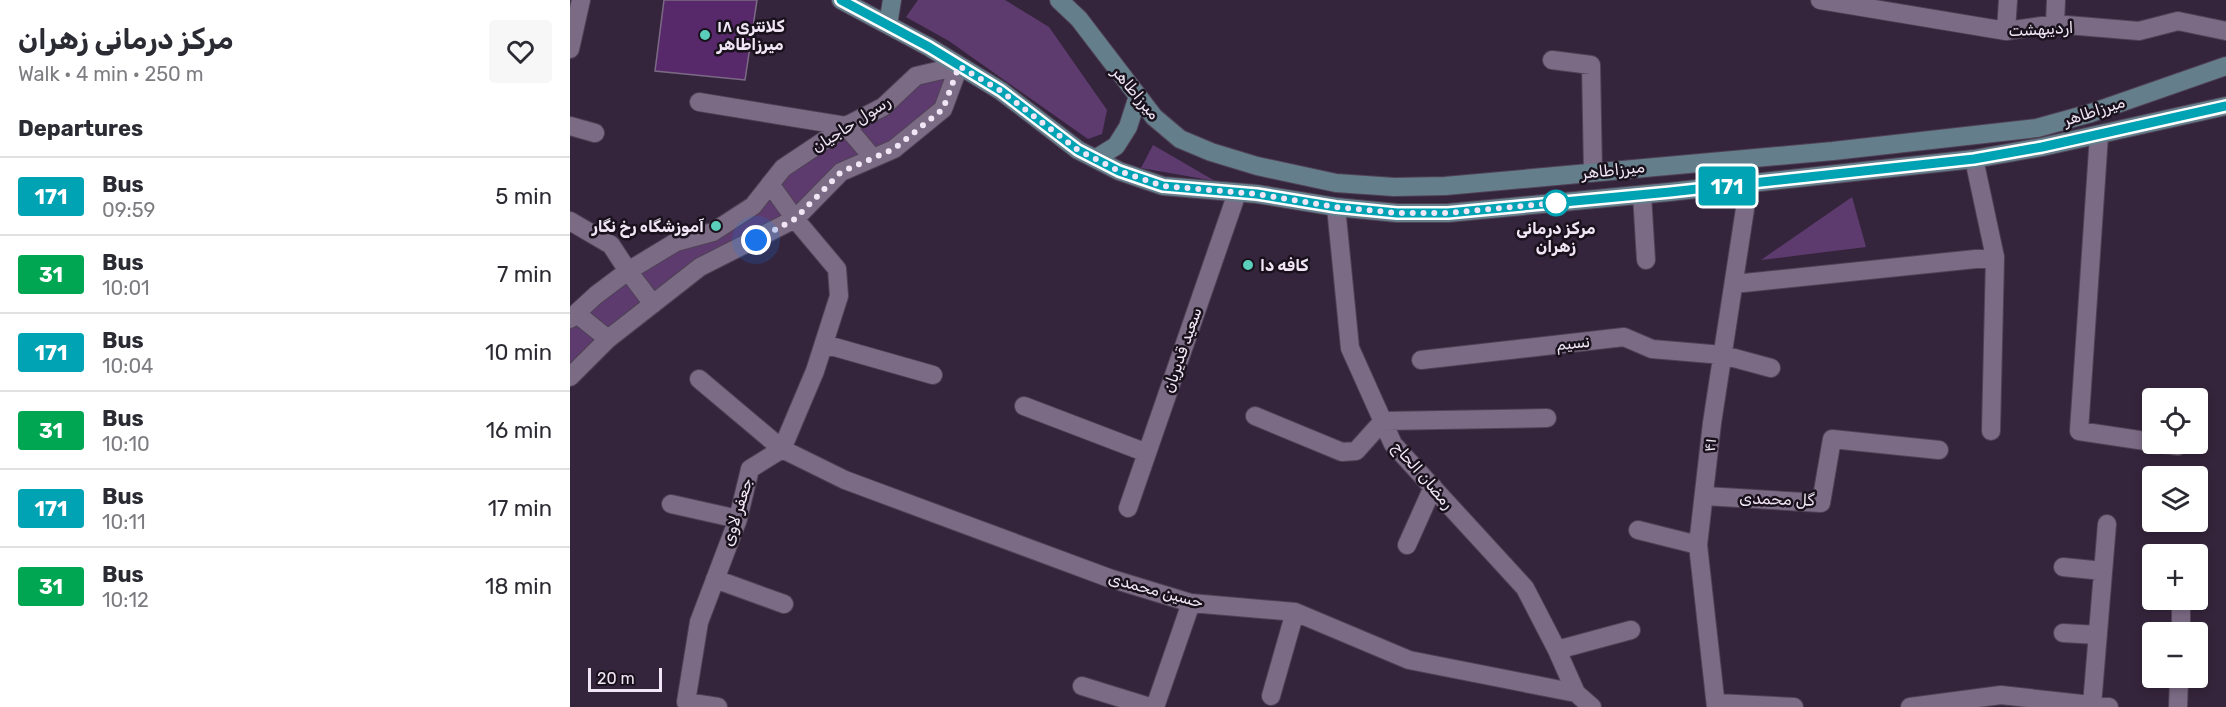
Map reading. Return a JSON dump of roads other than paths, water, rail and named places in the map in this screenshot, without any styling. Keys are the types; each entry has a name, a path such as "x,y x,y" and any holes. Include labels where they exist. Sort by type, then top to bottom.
{"main road":[{"name":"میرزاطاهر","path":"841,0 1001,91 1060,137 1119,171 1163,186 1397,213 1448,213 1642,195 1974,159 2042,147 2226,106"},
{"path":"888,25 892,0"},
{"name":"میرزاطاهر","path":"1063,1 1154,117 1180,139 1211,152 1257,166 1336,183 1394,187 1445,186 1845,150 2037,128 2221,71"},
{"path":"1095,159 1116,146 1128,127 1138,96"}],"street":[{"path":"570,49 581,0"},
{"name":"اردیبهشت","path":"1820,0 1899,7 2006,32 2055,24 2139,31 2178,21 2226,31"},
{"path":"2006,32 2008,0"},
{"path":"2055,24 2056,0"},
{"path":"1552,60 1591,65 1593,172"},
{"path":"570,377 608,339 700,267 795,219 841,172 894,149 943,109 959,66"},
{"name":"رسول حاجیان","path":"573,316 628,271 676,242 713,232 753,206 783,168 846,126 883,106 916,76 959,66"},
{"path":"699,102 846,126 873,158"},
{"path":"570,126 595,133"},
{"path":"2099,135 2079,431 2142,440"},
{"path":"1974,159 1995,257 1991,432"},
{"name":"۴۱","path":"1717,705 1698,545 1712,423 1749,183"},
{"path":"771,184 795,219 837,269 839,296 815,371 782,449"},
{"name":"سعید قدیریان","path":"1128,508 1236,193"},
{"path":"1642,195 1646,260"},
{"name":"رمضان الحاج","path":"1336,207 1350,348 1393,444 1525,588 1576,693 1592,707"},
{"path":"570,221 611,245 653,304"},
{"path":"1734,284 1995,257"},
{"path":"573,316 608,339"},
{"name":"نسیم","path":"1420,360 1624,337 1652,350 1723,354 1772,368"},
{"path":"824,344 933,375"},
{"name":"حسین محمدی","path":"699,379 782,449 845,480 1109,578 1191,603 1296,612 1409,660 1576,693"},
{"path":"1024,406 1147,453"},
{"path":"1255,416 1341,452 1356,451 1383,421 1547,418"},
{"name":"گل محمدی","path":"1705,496 1821,503 1832,439 1939,450"},
{"name":"جعفر لاوی","path":"718,707 686,702 699,622 738,519 750,469 782,449"},
{"path":"1407,545 1433,487"},
{"path":"671,504 738,519"},
{"path":"1910,707 2001,695 2101,706 2098,635 2107,524"},
{"path":"1638,530 1698,545"},
{"path":"2063,567 2103,571"},
{"path":"715,579 784,604"},
{"path":"1083,686 1153,707 1191,603"},
{"path":"1271,696 1296,612"},
{"path":"1557,650 1631,630"},
{"path":"2062,633 2098,635"},
{"path":"2178,707 2179,688"},
{"path":"1717,705 1794,707"}],"place":[{"name":"کلانتری ۱۸ میرزاطاهر","path":"705,35"},
{"name":"مرکز درمانی زهران","path":"1556,203"},
{"name":"آموزشگاه رخ نگار","path":"716,226"},
{"name":"کافه دا","path":"1248,265"}]}
